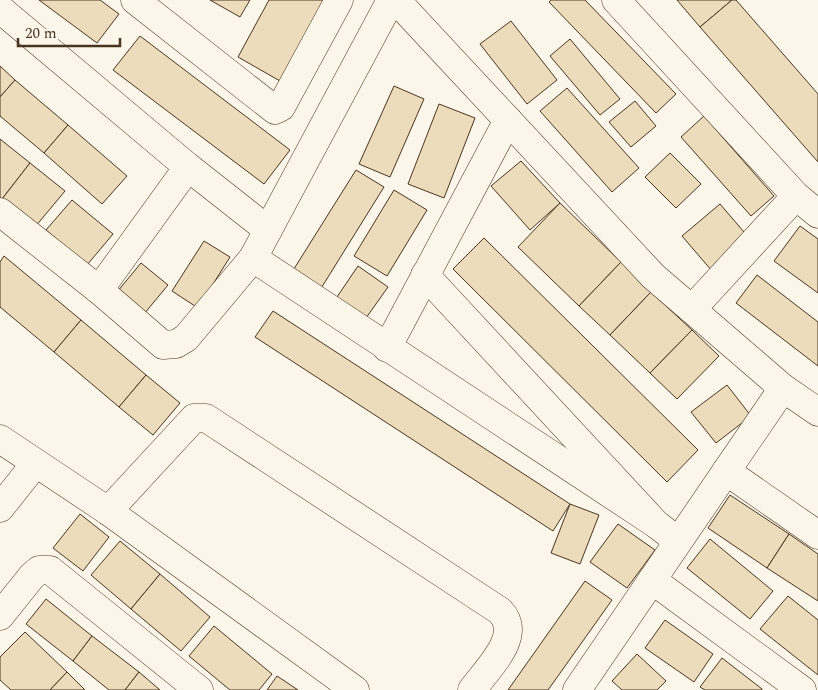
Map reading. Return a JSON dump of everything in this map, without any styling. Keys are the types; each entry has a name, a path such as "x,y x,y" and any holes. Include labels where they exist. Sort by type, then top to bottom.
{"street":[{"path":"148,4 274,110 281,107 339,0"},
{"path":"0,212 100,290 163,345 176,344 186,338 253,258 391,0"},
{"path":"396,0 653,276 783,388 818,412"},
{"path":"616,0 796,196 818,214"},
{"path":"0,9 188,167 268,230"},
{"path":"387,348 508,120"},
{"path":"100,290 188,167"},
{"path":"692,309 796,196"},
{"path":"253,258 656,524 678,541"},
{"path":"425,275 656,524"},
{"path":"578,690 783,388"},
{"path":"108,511 194,418 206,418 504,615 510,629 508,640 472,690"},
{"path":"0,439 108,511 355,690"},
{"path":"0,508 35,464"},
{"path":"726,471 818,535"},
{"path":"0,616 32,576 39,570 50,570 199,690"},
{"path":"652,580 802,690"}],"building":[{"path":"39,0 100,0 119,14 97,43"},
{"path":"210,0 250,0 240,17"},
{"path":"269,0 324,0 280,81 238,57"},
{"path":"551,0 585,0 676,94 656,113 549,2"},
{"path":"677,0 732,0 700,27"},
{"path":"732,0 736,0 818,94 818,162 700,27"},
{"path":"511,21 557,80 527,104 480,44"},
{"path":"140,36 290,150 264,184 113,70"},
{"path":"570,39 620,99 600,115 550,56"},
{"path":"0,66 15,80 0,97"},
{"path":"15,80 68,125 44,153 0,116 0,97"},
{"path":"394,86 424,99 390,177 359,164"},
{"path":"567,88 639,168 612,192 540,111"},
{"path":"635,101 656,126 631,147 609,122"},
{"path":"439,104 475,118 444,198 408,184"},
{"path":"704,116 774,196 751,216 681,137"},
{"path":"68,125 127,176 102,204 44,153"},
{"path":"0,139 30,163 2,199 0,198"},
{"path":"670,153 701,184 676,208 645,177"},
{"path":"521,161 560,203 530,230 491,186"},
{"path":"30,163 65,191 35,227 2,199"},
{"path":"356,170 384,187 320,290 292,272"},
{"path":"394,190 427,210 387,276 354,256"},
{"path":"72,200 113,234 87,265 46,230"},
{"path":"560,203 621,262 579,306 518,247"},
{"path":"720,204 750,239 712,271 682,236"},
{"path":"800,226 818,239 818,293 774,261"},
{"path":"484,238 698,450 667,482 453,269"},
{"path":"204,241 230,257 198,308 172,291"},
{"path":"4,256 81,320 54,352 0,307 0,262"},
{"path":"621,262 651,292 610,335 579,306"},
{"path":"141,263 168,285 144,314 117,292"},
{"path":"358,266 388,287 366,318 337,297"},
{"path":"757,275 818,322 818,366 736,303"},
{"path":"651,292 692,330 650,373 610,335"},
{"path":"273,311 570,504 553,531 255,337"},
{"path":"81,320 146,375 119,407 54,352"},
{"path":"692,330 719,356 677,399 650,373"},
{"path":"146,375 180,403 153,435 119,407"},
{"path":"727,385 751,416 716,443 691,412"},
{"path":"730,495 789,534 767,568 708,528"},
{"path":"570,504 599,515 580,564 551,553"},
{"path":"80,514 109,537 83,571 53,548"},
{"path":"618,524 655,550 627,588 590,562"},
{"path":"789,534 818,554 818,601 767,568"},
{"path":"710,539 773,591 750,619 687,568"},
{"path":"120,541 160,574 131,609 91,575"},
{"path":"160,574 210,617 181,651 131,609"},
{"path":"585,581 612,600 548,690 508,690"},
{"path":"788,596 818,620 818,675 760,629"},
{"path":"46,599 92,636 73,661 26,624"},
{"path":"665,620 713,654 694,682 645,648"},
{"path":"214,626 272,674 259,690 230,690 189,656"},
{"path":"25,632 67,672 50,690 11,690 0,680 0,657"},
{"path":"92,636 139,672 125,690 109,690 73,661"},
{"path":"637,654 666,681 657,690 622,690 612,681"},
{"path":"722,658 762,690 705,690 700,687"},
{"path":"67,672 85,690 50,690"},
{"path":"139,672 160,690 125,690"},
{"path":"277,676 298,690 267,690"}]}
